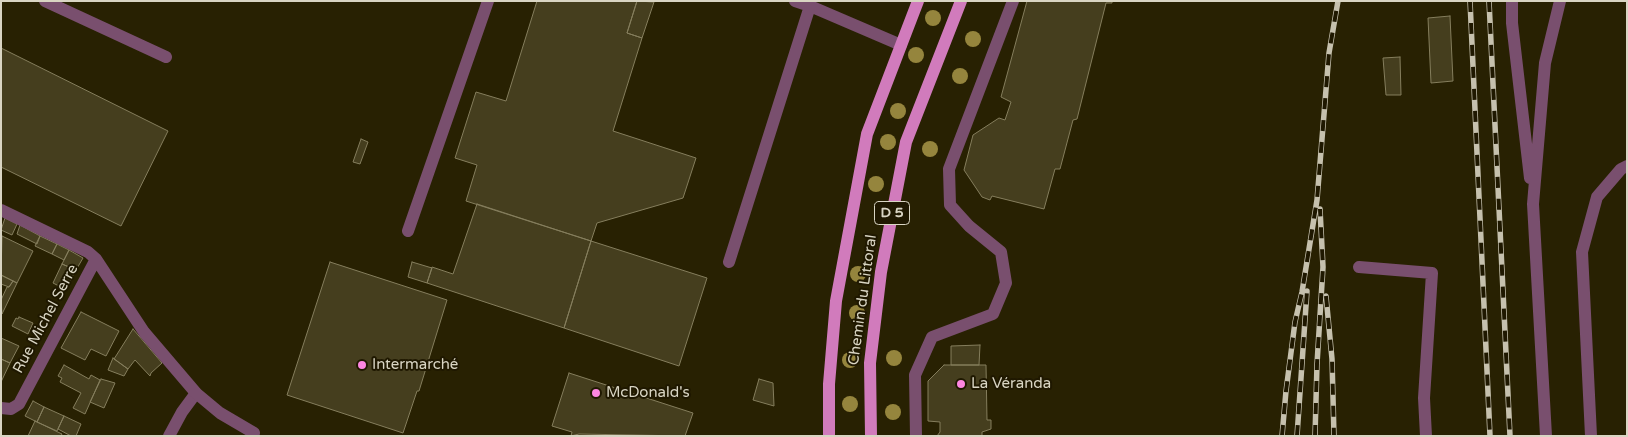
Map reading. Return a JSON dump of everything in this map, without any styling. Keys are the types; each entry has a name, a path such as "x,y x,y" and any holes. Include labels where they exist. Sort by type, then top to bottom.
{"main road":[{"name":"Chemin du Littoral","path":"829,436 829,384 836,301 867,134 918,1"},
{"name":"Chemin du Littoral","path":"870,436 870,363 881,272 906,142 961,1"}],"street":[{"path":"45,1 166,57"},
{"path":"408,231 488,1"},
{"path":"795,1 901,45"},
{"path":"916,436 915,375 932,337 993,314 1006,283 1001,252 969,226 950,206 950,168 1013,1"},
{"path":"1512,1 1512,22 1533,204 1546,436"},
{"path":"1533,204 1545,63 1560,1"},
{"path":"729,262 810,6"},
{"path":"1591,436 1582,252 1597,197 1621,169 1627,166"},
{"path":"1,210 88,252 96,259 144,332 196,393 220,413 254,433"},
{"name":"Rue Michel Serre","path":"1,408 10,409 19,404 96,259"},
{"path":"1360,267 1432,273 1424,398 1426,436"},
{"path":"170,436 182,412 196,393"}],"building":[{"path":"537,1 637,1 627,33 642,38 613,131 696,158 683,198 597,223 591,241 466,201 477,165 455,158 476,92 506,101"},
{"path":"637,1 654,2 642,38 627,33"},
{"path":"1027,1 1112,1 1112,3 1106,3 1077,119 1073,120 1060,169 1055,169 1044,209 992,196 990,200 982,197 964,170 973,135 999,118 1005,120 1011,102 1001,97"},
{"path":"1450,16 1453,81 1431,83 1428,18"},
{"path":"1,48 168,131 121,226 1,167"},
{"path":"1400,57 1401,95 1386,95 1383,58"},
{"path":"361,139 368,142 360,164 353,162"},
{"path":"477,204 591,241 564,328 427,283 432,267 453,274"},
{"path":"5,218 17,224 12,235 1,230"},
{"path":"20,225 40,236 37,244 17,234"},
{"path":"2,236 33,251 17,283 1,275"},
{"path":"40,236 57,244 52,254 35,246"},
{"path":"591,241 707,278 679,366 564,328"},
{"path":"57,244 69,250 64,260 52,254"},
{"path":"69,250 83,258 76,270 62,264"},
{"name":"Intermarché","path":"330,262 447,300 419,391 417,391 403,433 287,395"},
{"path":"412,262 432,268 427,283 408,277"},
{"path":"62,264 76,270 65,289 53,283"},
{"path":"1,275 13,281 9,287 1,284"},
{"path":"13,281 17,283 2,314 1,300 7,287"},
{"path":"81,312 119,331 106,356 91,349 85,360 61,348"},
{"path":"19,317 33,323 28,334 12,326 16,318 18,319"},
{"path":"133,329 162,363 150,376 135,360 128,369 114,359"},
{"path":"1,338 19,346 10,363 1,359"},
{"path":"980,345 979,365 951,365 951,346"},
{"path":"113,358 128,369 124,376 108,370"},
{"path":"1,359 10,363 1,382"},
{"path":"64,365 89,379 91,375 100,380 85,414 73,408 81,393 60,382 62,378 58,376"},
{"path":"944,365 986,365 987,420 991,420 991,429 982,432 982,436 937,436 940,432 940,422 928,421 928,381"},
{"name":"McDonald's","path":"569,373 693,413 685,436 579,434 571,436 572,432 552,426"},
{"path":"101,379 115,383 104,408 90,402"},
{"path":"759,379 773,383 774,406 753,400"},
{"path":"33,401 44,407 37,422 25,416"},
{"path":"44,407 64,416 57,431 37,422"},
{"path":"64,416 81,424 76,436 71,436 58,429"},
{"path":"35,421 62,434 61,436 28,436"}],"railway":[{"path":"1282,436 1295,322 1302,292 1317,200 1329,53 1338,1"},
{"path":"1470,1 1490,436"},
{"path":"1489,1 1510,436"},
{"path":"1315,436 1323,267 1320,209"},
{"path":"1297,436 1307,291"},
{"path":"1326,296 1332,359 1334,436"}],"place":[{"name":"Intermarché","path":"362,365"},
{"name":"La Véranda","path":"961,384"},
{"name":"McDonald's","path":"596,393"}]}
